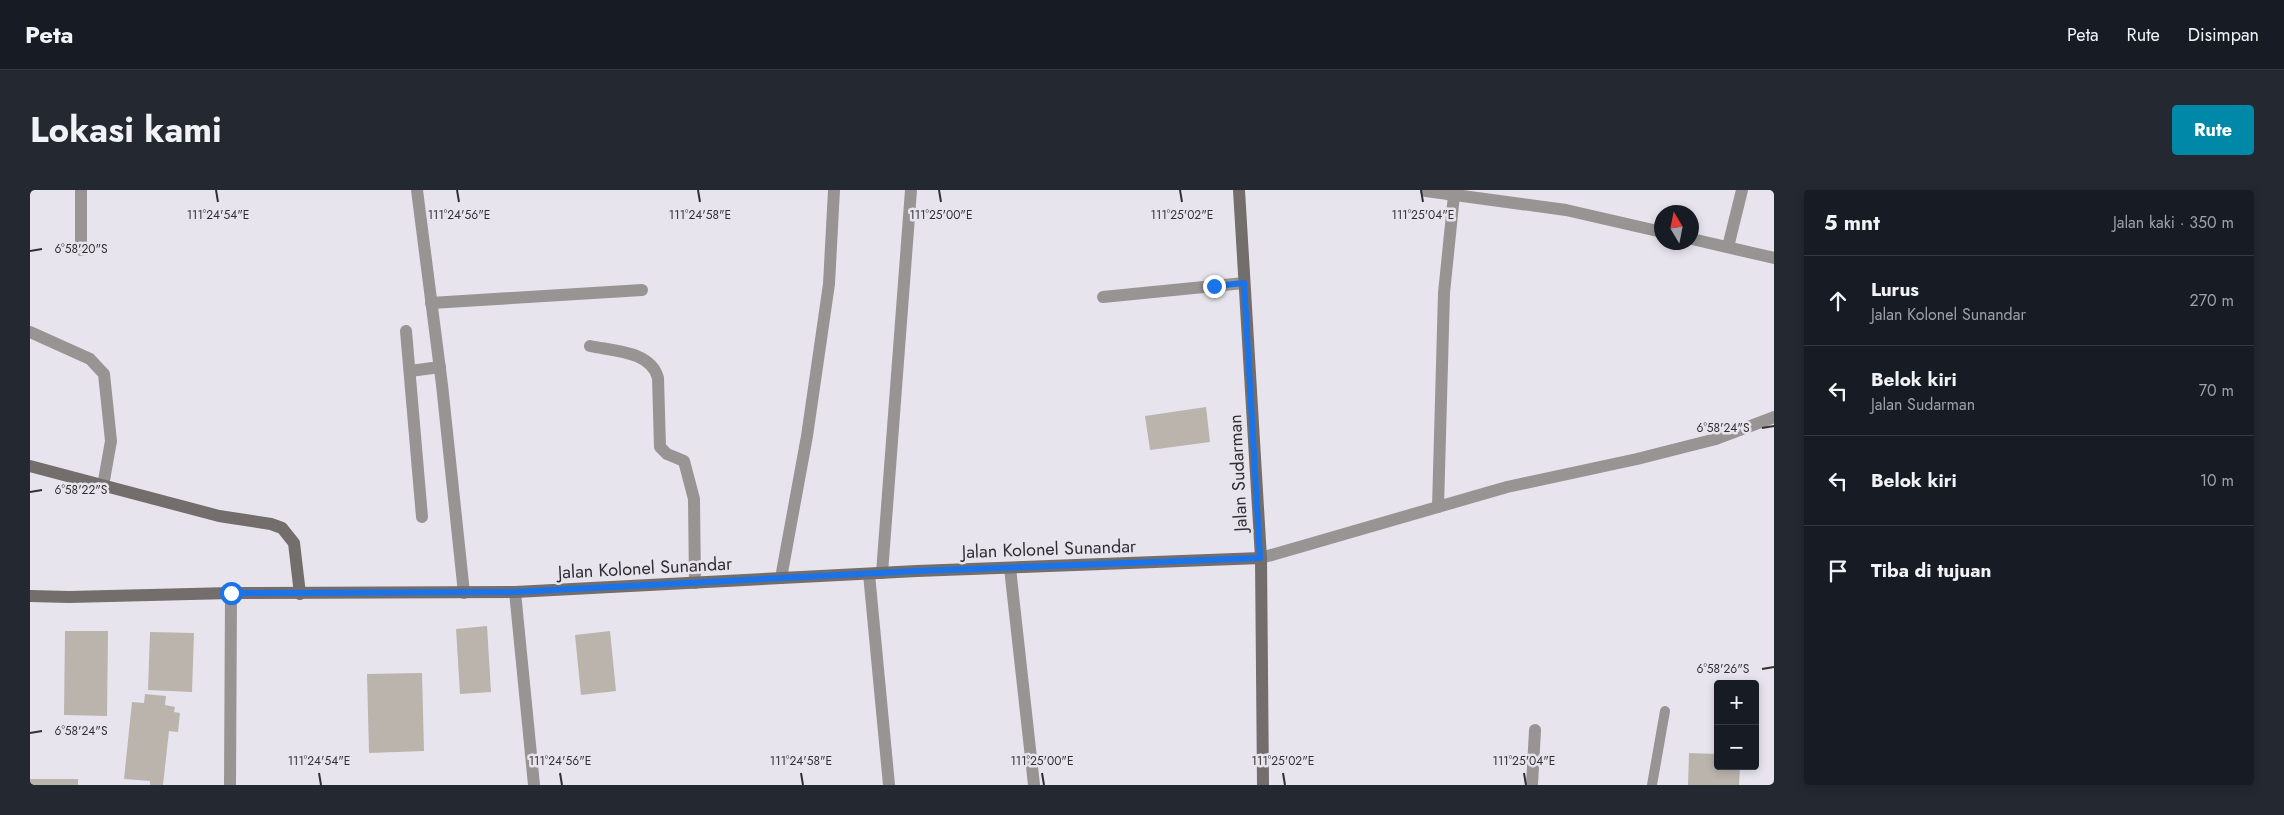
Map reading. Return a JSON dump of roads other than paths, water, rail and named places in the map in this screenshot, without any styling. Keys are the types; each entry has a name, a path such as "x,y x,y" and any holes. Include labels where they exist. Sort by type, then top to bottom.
{"street":[{"path":"81,190 81,250"},
{"path":"417,190 440,367 464,593"},
{"path":"781,578 807,436 829,284 834,190"},
{"path":"882,573 911,190"},
{"name":"Jalan Sudarman","path":"1239,190 1260,558 1263,785"},
{"path":"1728,247 1742,190"},
{"path":"1426,191 1566,210 1654,230"},
{"path":"1438,507 1444,293 1454,195"},
{"path":"1699,241 1774,258"},
{"path":"1103,297 1244,283"},
{"path":"431,303 642,290"},
{"path":"406,331 422,517"},
{"path":"30,332 90,359 104,374 111,441 103,486"},
{"path":"590,346 635,355 650,363 656,369 658,378 660,448 667,454 684,461 694,499 695,583"},
{"path":"410,371 440,367"},
{"path":"1260,558 1507,487 1637,459 1716,439 1774,417"},
{"path":"30,466 218,516 271,524 282,528 294,543 300,594"},
{"name":"Jalan Kolonel Sunandar","path":"30,596 515,592 882,573 1260,558"},
{"path":"1010,568 1034,785"},
{"path":"869,574 889,785"},
{"path":"515,592 534,785"},
{"path":"230,785 231,593"},
{"path":"1532,785 1534,730"}],"lane":[{"path":"1652,785 1665,711"}]}
